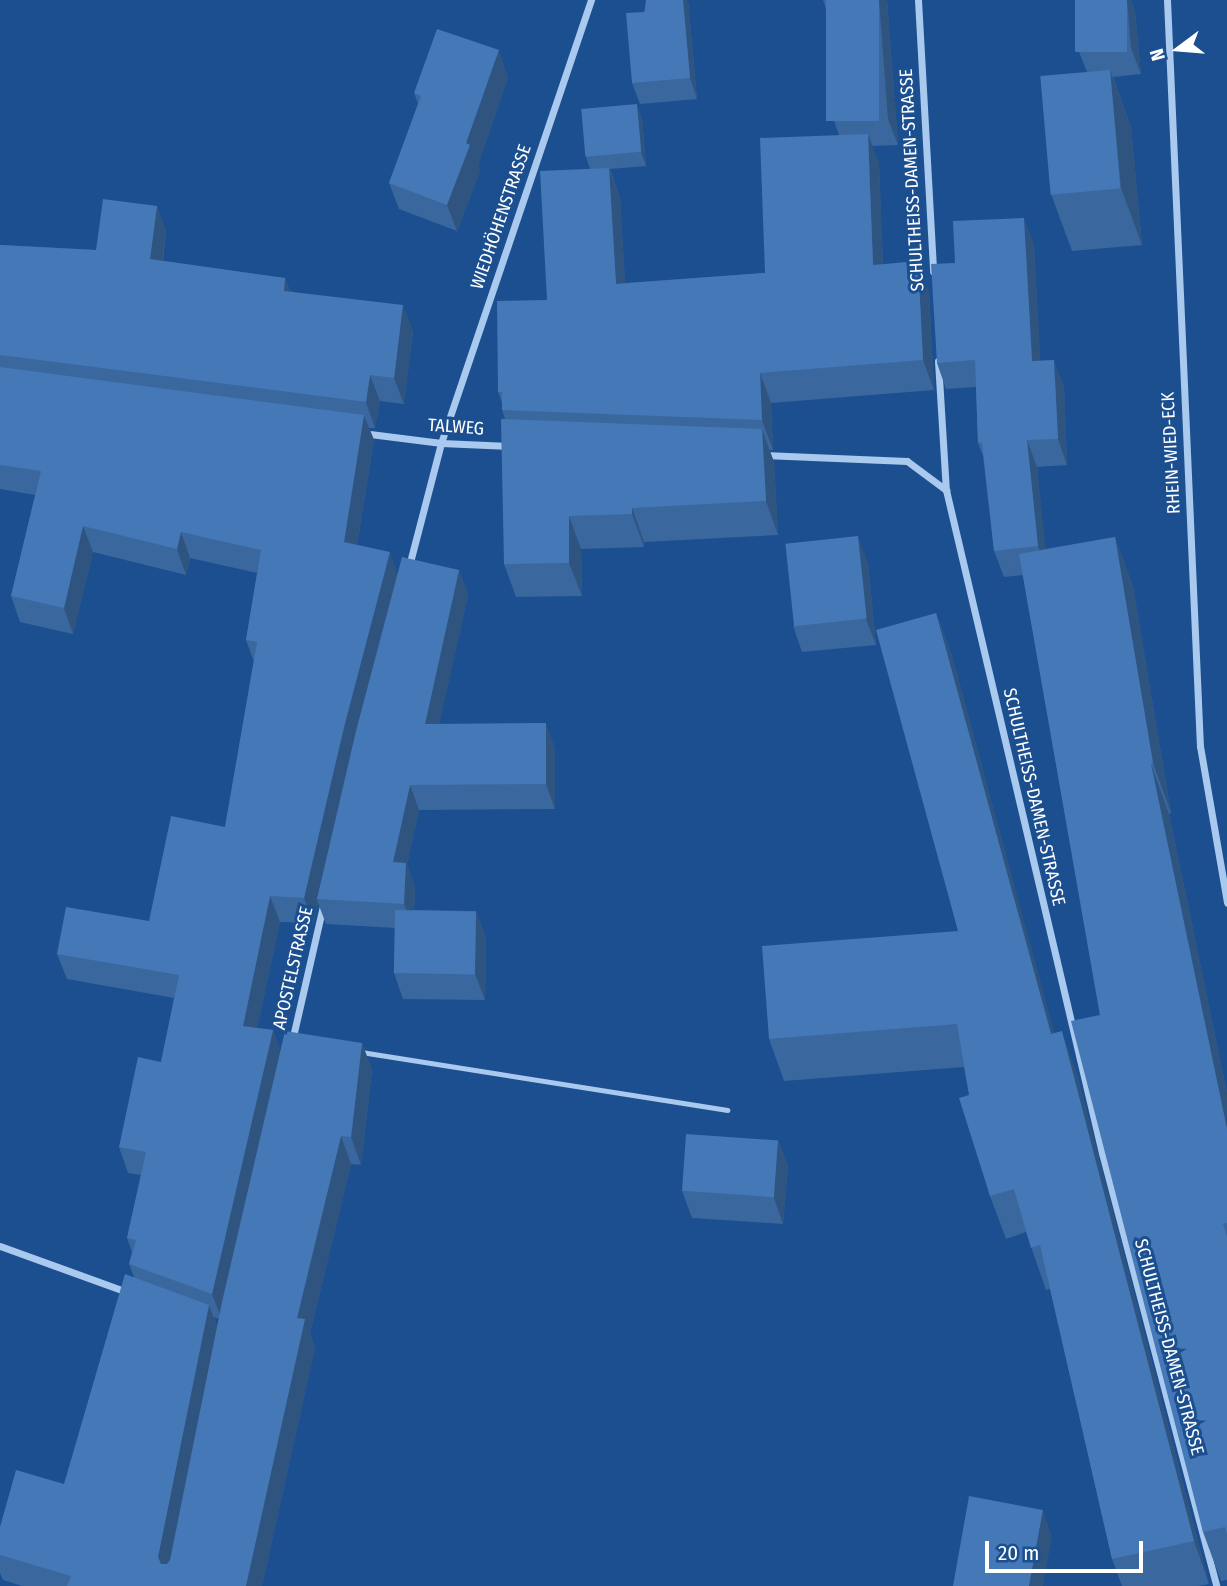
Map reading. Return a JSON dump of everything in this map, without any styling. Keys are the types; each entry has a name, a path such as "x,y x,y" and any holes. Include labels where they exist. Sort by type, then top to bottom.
{"street":[{"name":"WIEDHÖHENSTRASSE","path":"441,443 591,0"},
{"name":"SCHULTHEISS-DAMEN-STRASSE","path":"918,0 934,286"},
{"name":"RHEIN-WIED-ECK","path":"1167,0 1200,746 1227,903"},
{"name":"SCHULTHEISS-DAMEN-STRASSE","path":"938,354 946,490 1101,1153 1216,1586"},
{"name":"TALWEG","path":"359,433 441,443 524,446"},
{"path":"405,578 441,443"},
{"path":"757,455 908,461 946,490"},
{"name":"APOSTELSTRASSE","path":"289,1055 325,898"},
{"path":"0,1246 138,1296"}],"lane":[{"path":"292,1041 306,1044"},
{"path":"346,1050 727,1110"}],"building":[{"path":"646,0 683,0 690,78 632,83 626,13 645,12"},
{"path":"826,0 879,0 879,121 826,121"},
{"path":"1075,0 1127,0 1127,52 1075,52"},
{"path":"437,29 499,50 466,143 470,145 447,205 389,183 421,96 414,93"},
{"path":"1110,70 1120,189 1051,195 1040,76"},
{"path":"637,104 641,152 585,157 581,109"},
{"path":"868,134 873,265 918,261 923,360 760,373 762,420 502,410 502,392 498,392 497,301 547,300 540,171 609,168 616,284 765,273 760,138"},
{"path":"103,199 157,206 150,259 285,278 284,291 403,305 394,378 370,375 366,402 0,355 0,245 96,250"},
{"path":"1024,218 1032,361 1054,360 1058,439 1027,440 1038,546 994,551 982,442 978,443 975,360 937,363 931,264 955,263 953,221"},
{"path":"0,367 364,415 344,542 390,552 344,727 304,898 270,896 243,1026 273,1030 212,1294 129,1264 136,1240 127,1238 146,1152 119,1147 138,1057 161,1062 179,975 57,954 66,907 149,921 171,816 225,827 257,642 246,640 261,550 181,532 177,549 83,526 64,608 11,596 41,471 0,465"},
{"path":"501,419 762,429 766,501 632,508 632,514 569,516 569,563 504,564"},
{"path":"858,536 867,619 794,626 785,544"},
{"path":"1115,537 1153,763 1151,764 1227,1129 1227,1223 1223,1224 1227,1236 1227,1534 1225,1527 1203,1532 1071,1021 1100,1015 1019,554"},
{"path":"402,557 459,570 425,724 546,723 546,784 410,785 393,862 406,863 404,904 317,899 356,731"},
{"path":"936,613 1051,1034 1062,1031 1194,1541 1112,1559 1040,1245 1031,1248 1014,1189 990,1196 959,1098 969,1095 957,1024 769,1039 762,946 958,931 876,630"},
{"path":"395,910 476,911 475,974 394,973"},
{"path":"285,1031 362,1043 351,1137 341,1136 297,1318 305,1319 246,1586 67,1586 71,1576 0,1555 0,1527 16,1470 64,1484 125,1274 209,1305 158,1557 161,1564 167,1564 170,1560 222,1302"},
{"path":"686,1134 778,1140 774,1197 682,1191"},
{"path":"969,1496 1043,1510 1029,1586 953,1586"}]}
